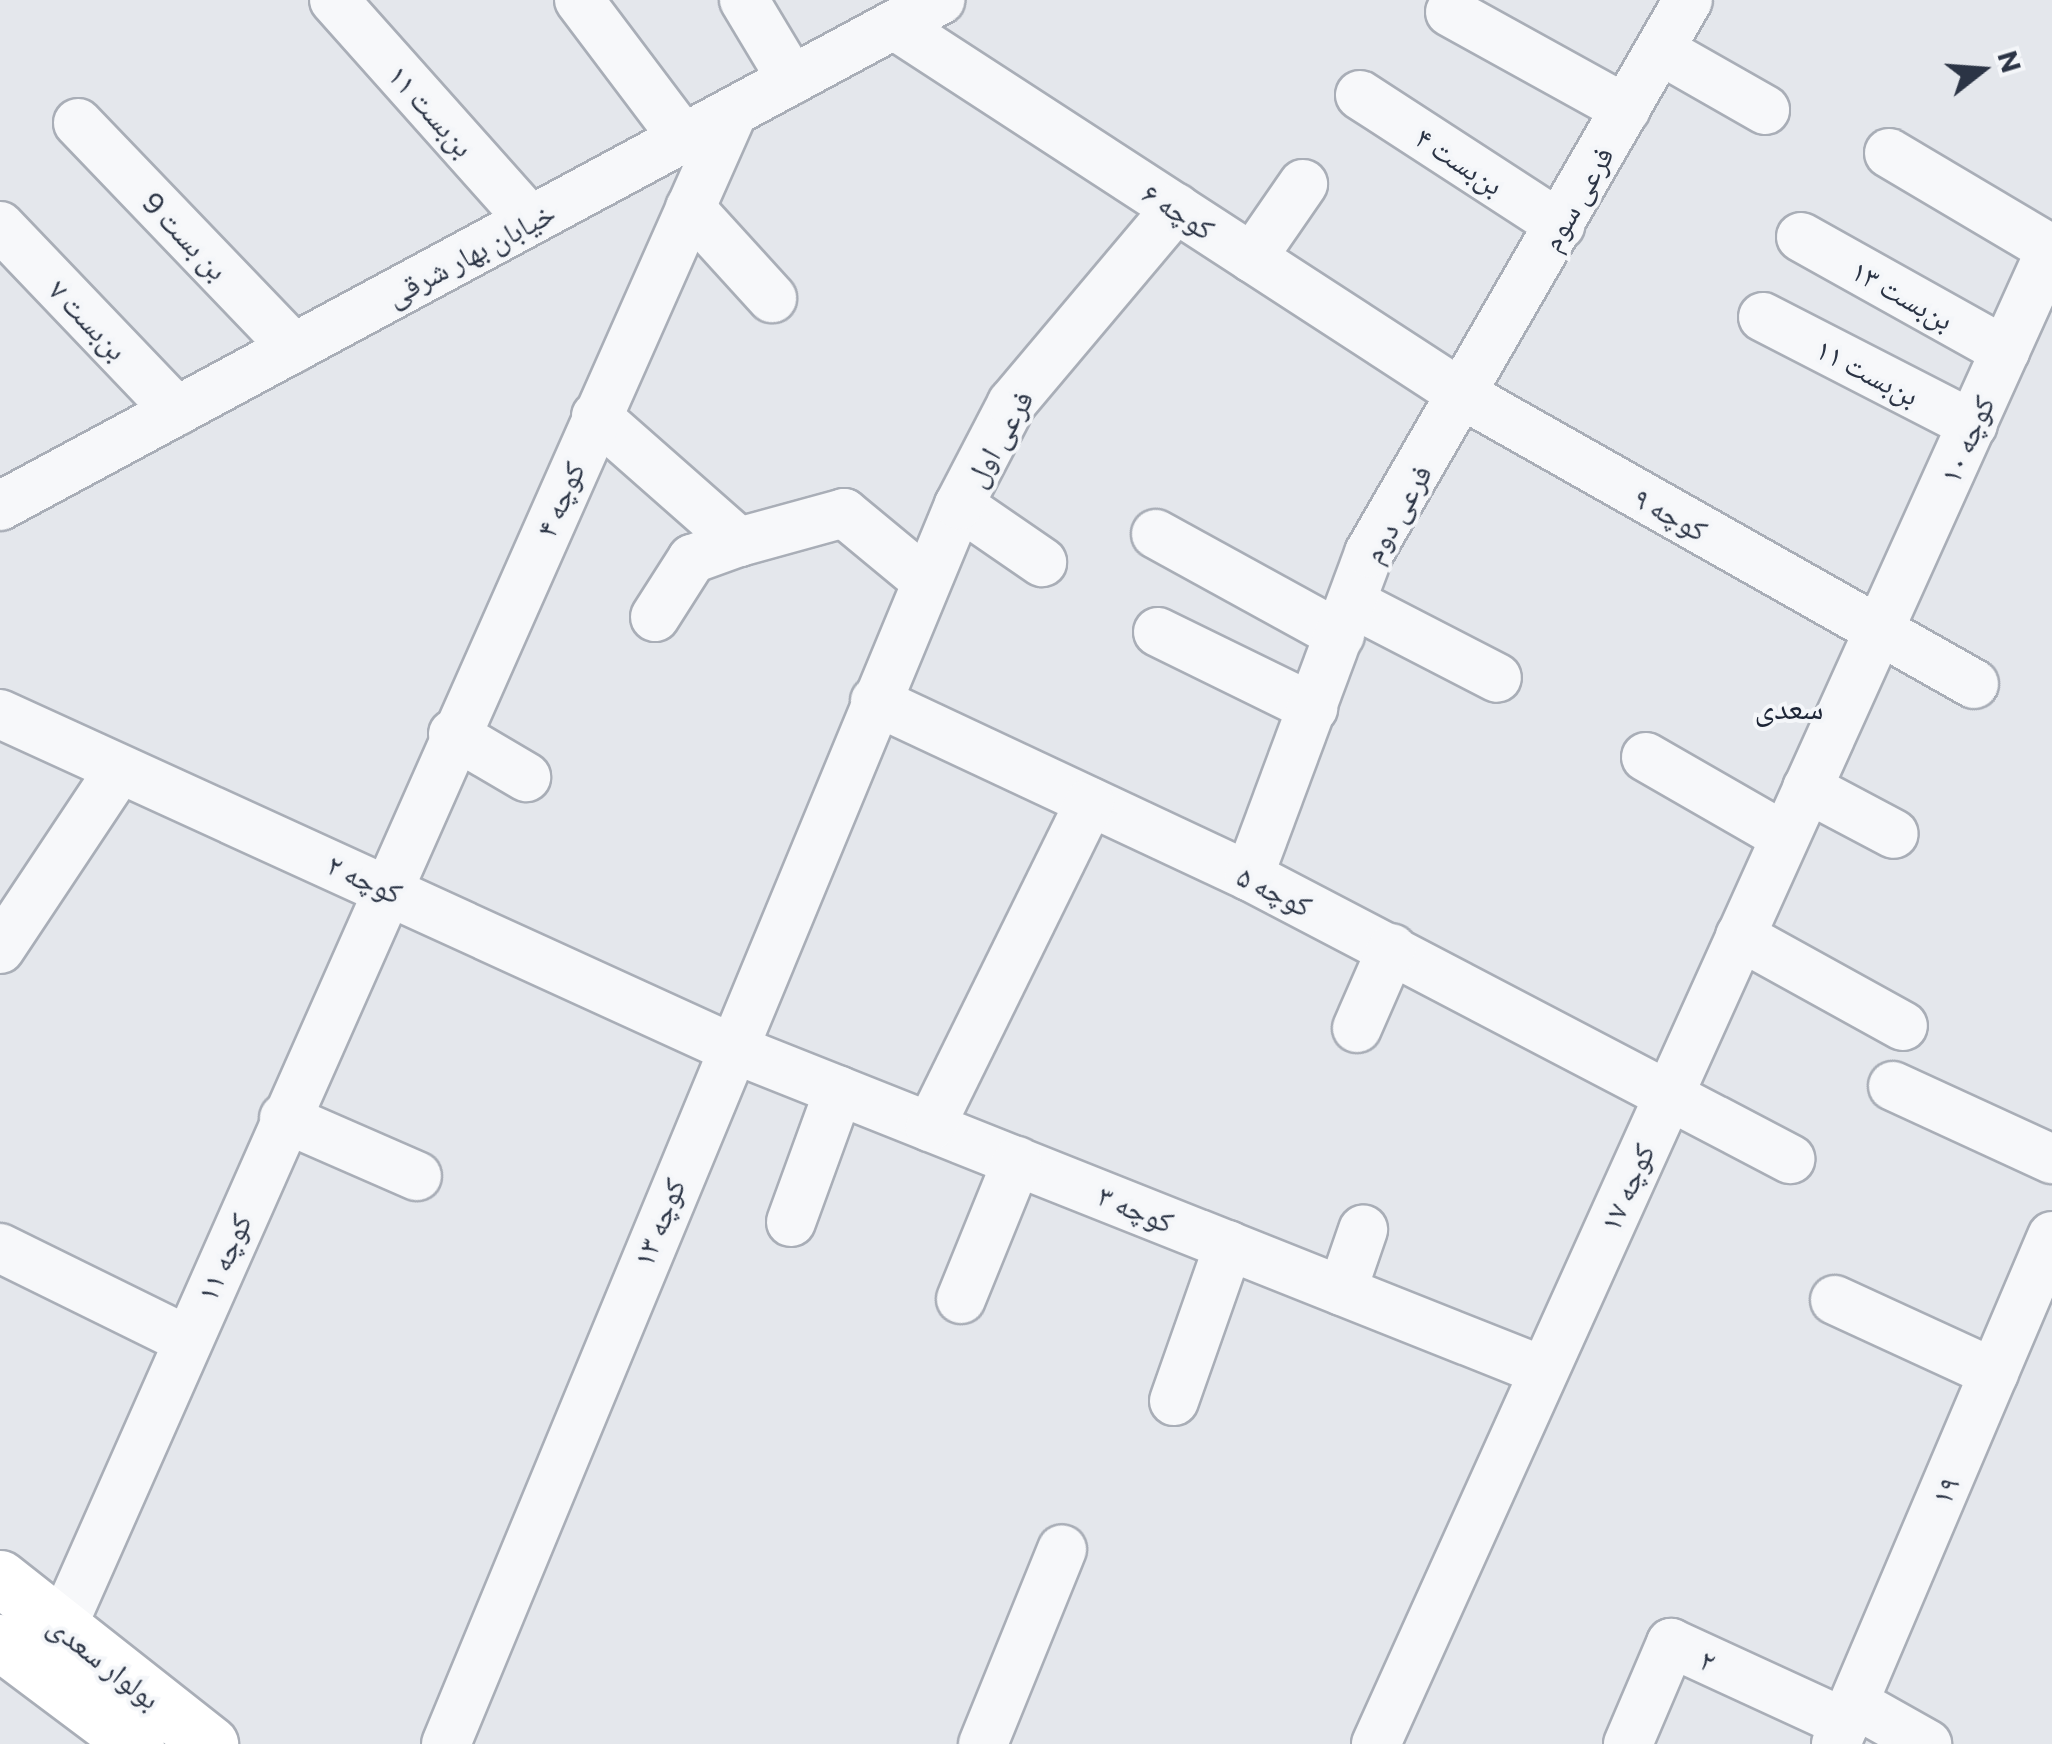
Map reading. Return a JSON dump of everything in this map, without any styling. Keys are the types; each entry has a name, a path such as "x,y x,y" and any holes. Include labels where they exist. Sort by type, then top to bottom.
{"main road":[{"name":"بولوار سعدی","path":"0,1578 210,1744"},
{"name":"بولوار سعدی","path":"0,1642 136,1744"}],"street":[{"name":"بن‌بست ۱۱","path":"334,0 530,220"},
{"path":"579,0 683,138"},
{"path":"744,0 792,80"},
{"name":"خیابان بهار شرقی","path":"0,506 940,0"},
{"name":"فرعی سوم","path":"1464,396 1688,0"},
{"path":"1450,12 1626,110"},
{"name":"کوچه ۶","path":"894,25 1464,396"},
{"path":"1660,50 1765,110"},
{"name":"بن‌بست ۴","path":"1360,95 1560,225"},
{"name":"کوچه ۴","path":"385,887 733,112"},
{"name":"بن بست 9","path":"78,122 294,348"},
{"path":"1889,153 2048,269"},
{"path":"1252,258 1303,184"},
{"path":"690,208 772,298"},
{"name":"فرعی اول","path":"874,701 960,505 1012,403 1176,208"},
{"name":"بن‌بست ۷","path":"0,226 177,411"},
{"name":"بن‌بست ۱۳","path":"1800,237 2005,352"},
{"name":"کوچه ۱۰","path":"1879,630 2005,352 2048,269"},
{"name":"بن‌بست ۱۱","path":"1763,317 1972,425"},
{"name":"فرعی دوم","path":"1346,619 1369,553 1464,396"},
{"name":"کوچه ۹","path":"1464,396 1974,684"},
{"path":"596,416 739,542"},
{"path":"960,505 1042,562"},
{"path":"655,617 692,558 844,513 926,580"},
{"path":"1156,534 1346,619 1498,678"},
{"path":"1248,876 1346,619"},
{"name":"کوچه ۱۷","path":"1376,1744 1879,630"},
{"path":"1158,632 1313,708"},
{"name":"کوچه ۵","path":"874,701 1248,876 1670,1089 1790,1159"},
{"name":"کوچه ۱۳","path":"446,1744 874,701"},
{"name":"کوچه ۲","path":"0,714 729,1047"},
{"path":"453,734 526,776"},
{"path":"1646,756 1785,837"},
{"path":"0,950 120,770"},
{"path":"1807,788 1894,834"},
{"path":"930,1127 1090,802"},
{"name":"کوچه ۱۱","path":"62,1627 385,887"},
{"path":"1740,936 1903,1026"},
{"path":"1357,1028 1392,948"},
{"name":"کوچه ۳","path":"729,1047 1543,1371"},
{"path":"1893,1086 2052,1159"},
{"path":"791,1222 838,1090"},
{"path":"284,1118 416,1176"},
{"path":"962,1299 1016,1161"},
{"path":"1342,1290 1362,1230"},
{"name":"۱۹","path":"1845,1723 2052,1236"},
{"path":"1174,1401 1229,1245"},
{"path":"0,1248 187,1340"},
{"path":"1834,1300 1994,1373"},
{"path":"983,1744 1062,1550"},
{"name":"۲","path":"1628,1744 1671,1643 1845,1723"},
{"path":"1845,1723 1926,1744"}],"district":[{"name":"سعدی","path":"1789,706"}]}
